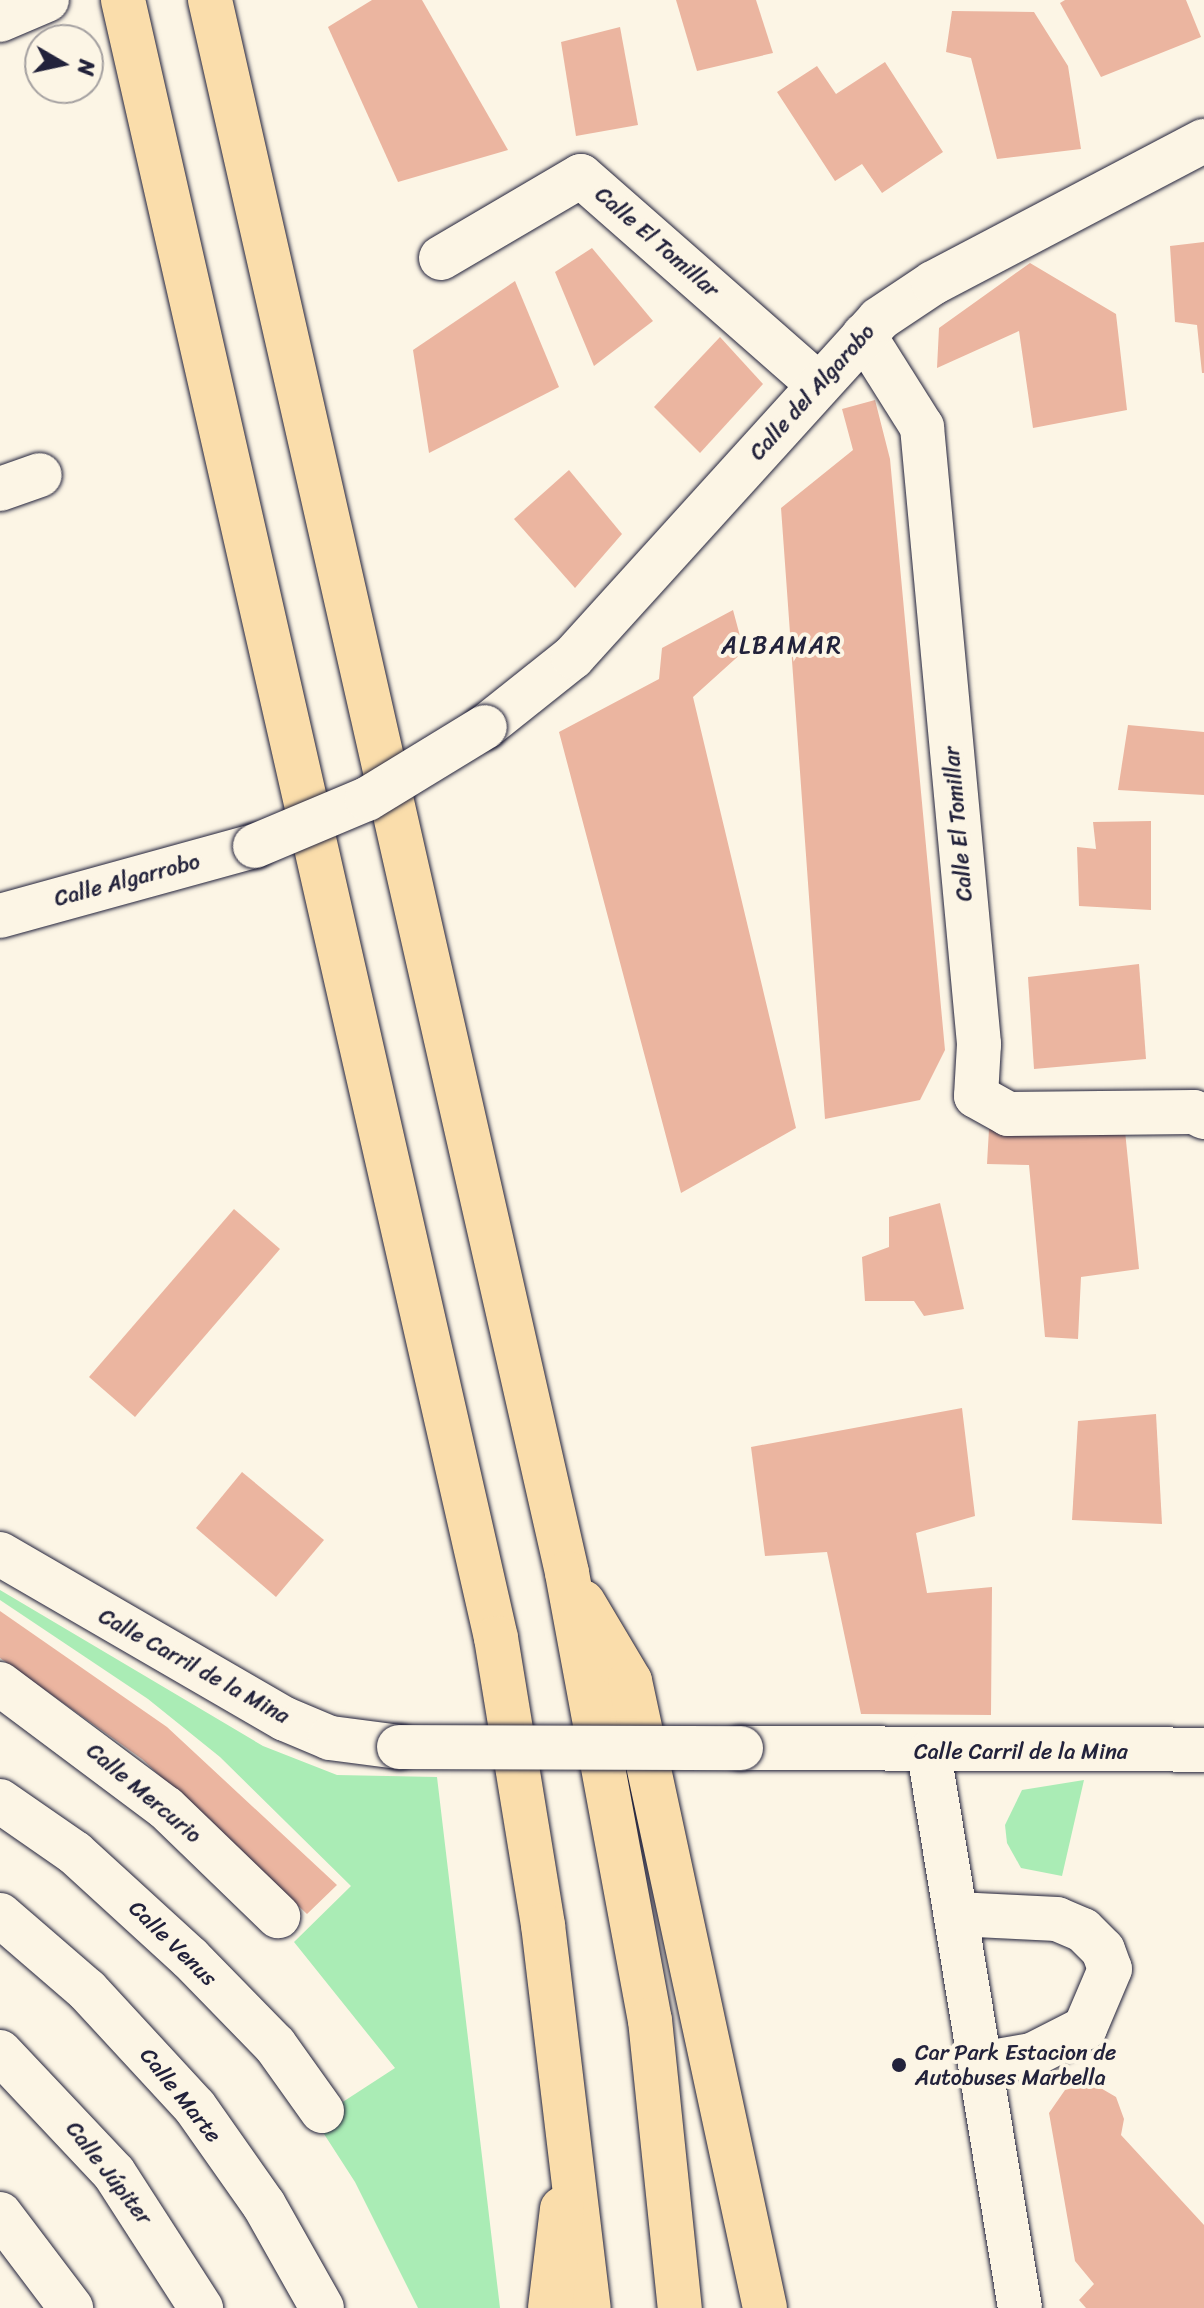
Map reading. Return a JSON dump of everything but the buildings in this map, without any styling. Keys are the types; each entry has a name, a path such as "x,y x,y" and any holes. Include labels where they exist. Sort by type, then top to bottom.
{"highway":[{"path":"123,0 496,1638 572,2135 589,2308"},
{"path":"210,0 567,1573 650,2020 680,2308"},
{"path":"567,1573 630,1681 765,2308"},
{"path":"550,2308 572,2135"}],"street":[{"path":"0,20 47,0"},
{"name":"Calle del Algarobo","path":"255,846 367,799 485,727 573,657 864,335 933,283 1204,141"},
{"name":"Calle El Tomillar","path":"441,258 581,176 818,384"},
{"name":"Calle El Tomillar","path":"864,335 922,427 979,1044 976,1096 1008,1114 1194,1112 1204,1117"},
{"path":"0,489 40,475"},
{"name":"Calle Algarrobo","path":"0,916 255,846"},
{"name":"Calle Carril de la Mina","path":"0,1554 285,1719 330,1738 399,1747 741,1748 929,1753 1204,1750"},
{"name":"Calle Mercurio","path":"0,1684 166,1808 278,1916"},
{"path":"929,1753 1020,2308"},
{"name":"Calle Venus","path":"0,1801 75,1853 190,1958 275,2045 322,2111"},
{"path":"956,1914 1057,1919 1083,1930 1103,1950 1110,1969 1085,2028 1032,2055 981,2064"},
{"name":"Calle Marte","path":"0,1915 87,1990 195,2107 264,2205 322,2308"},
{"name":"Calle Júpiter","path":"0,2052 114,2173 201,2308"},
{"path":"0,2214 71,2308"}],"green space":[{"path":"0,1590 263,1746 337,1775 437,1777 500,2308 418,2308 355,2182 315,2120 395,2068 294,1942 351,1886 220,1757 148,1699 0,1600"},
{"path":"1084,1780 1062,1876 1021,1868 1007,1843 1005,1825 1022,1790"}],"place":[{"name":"Car Park Estacion de Autobuses Marbella","path":"899,2065"}],"district":[{"name":"ALBAMAR","path":"782,646"}]}
